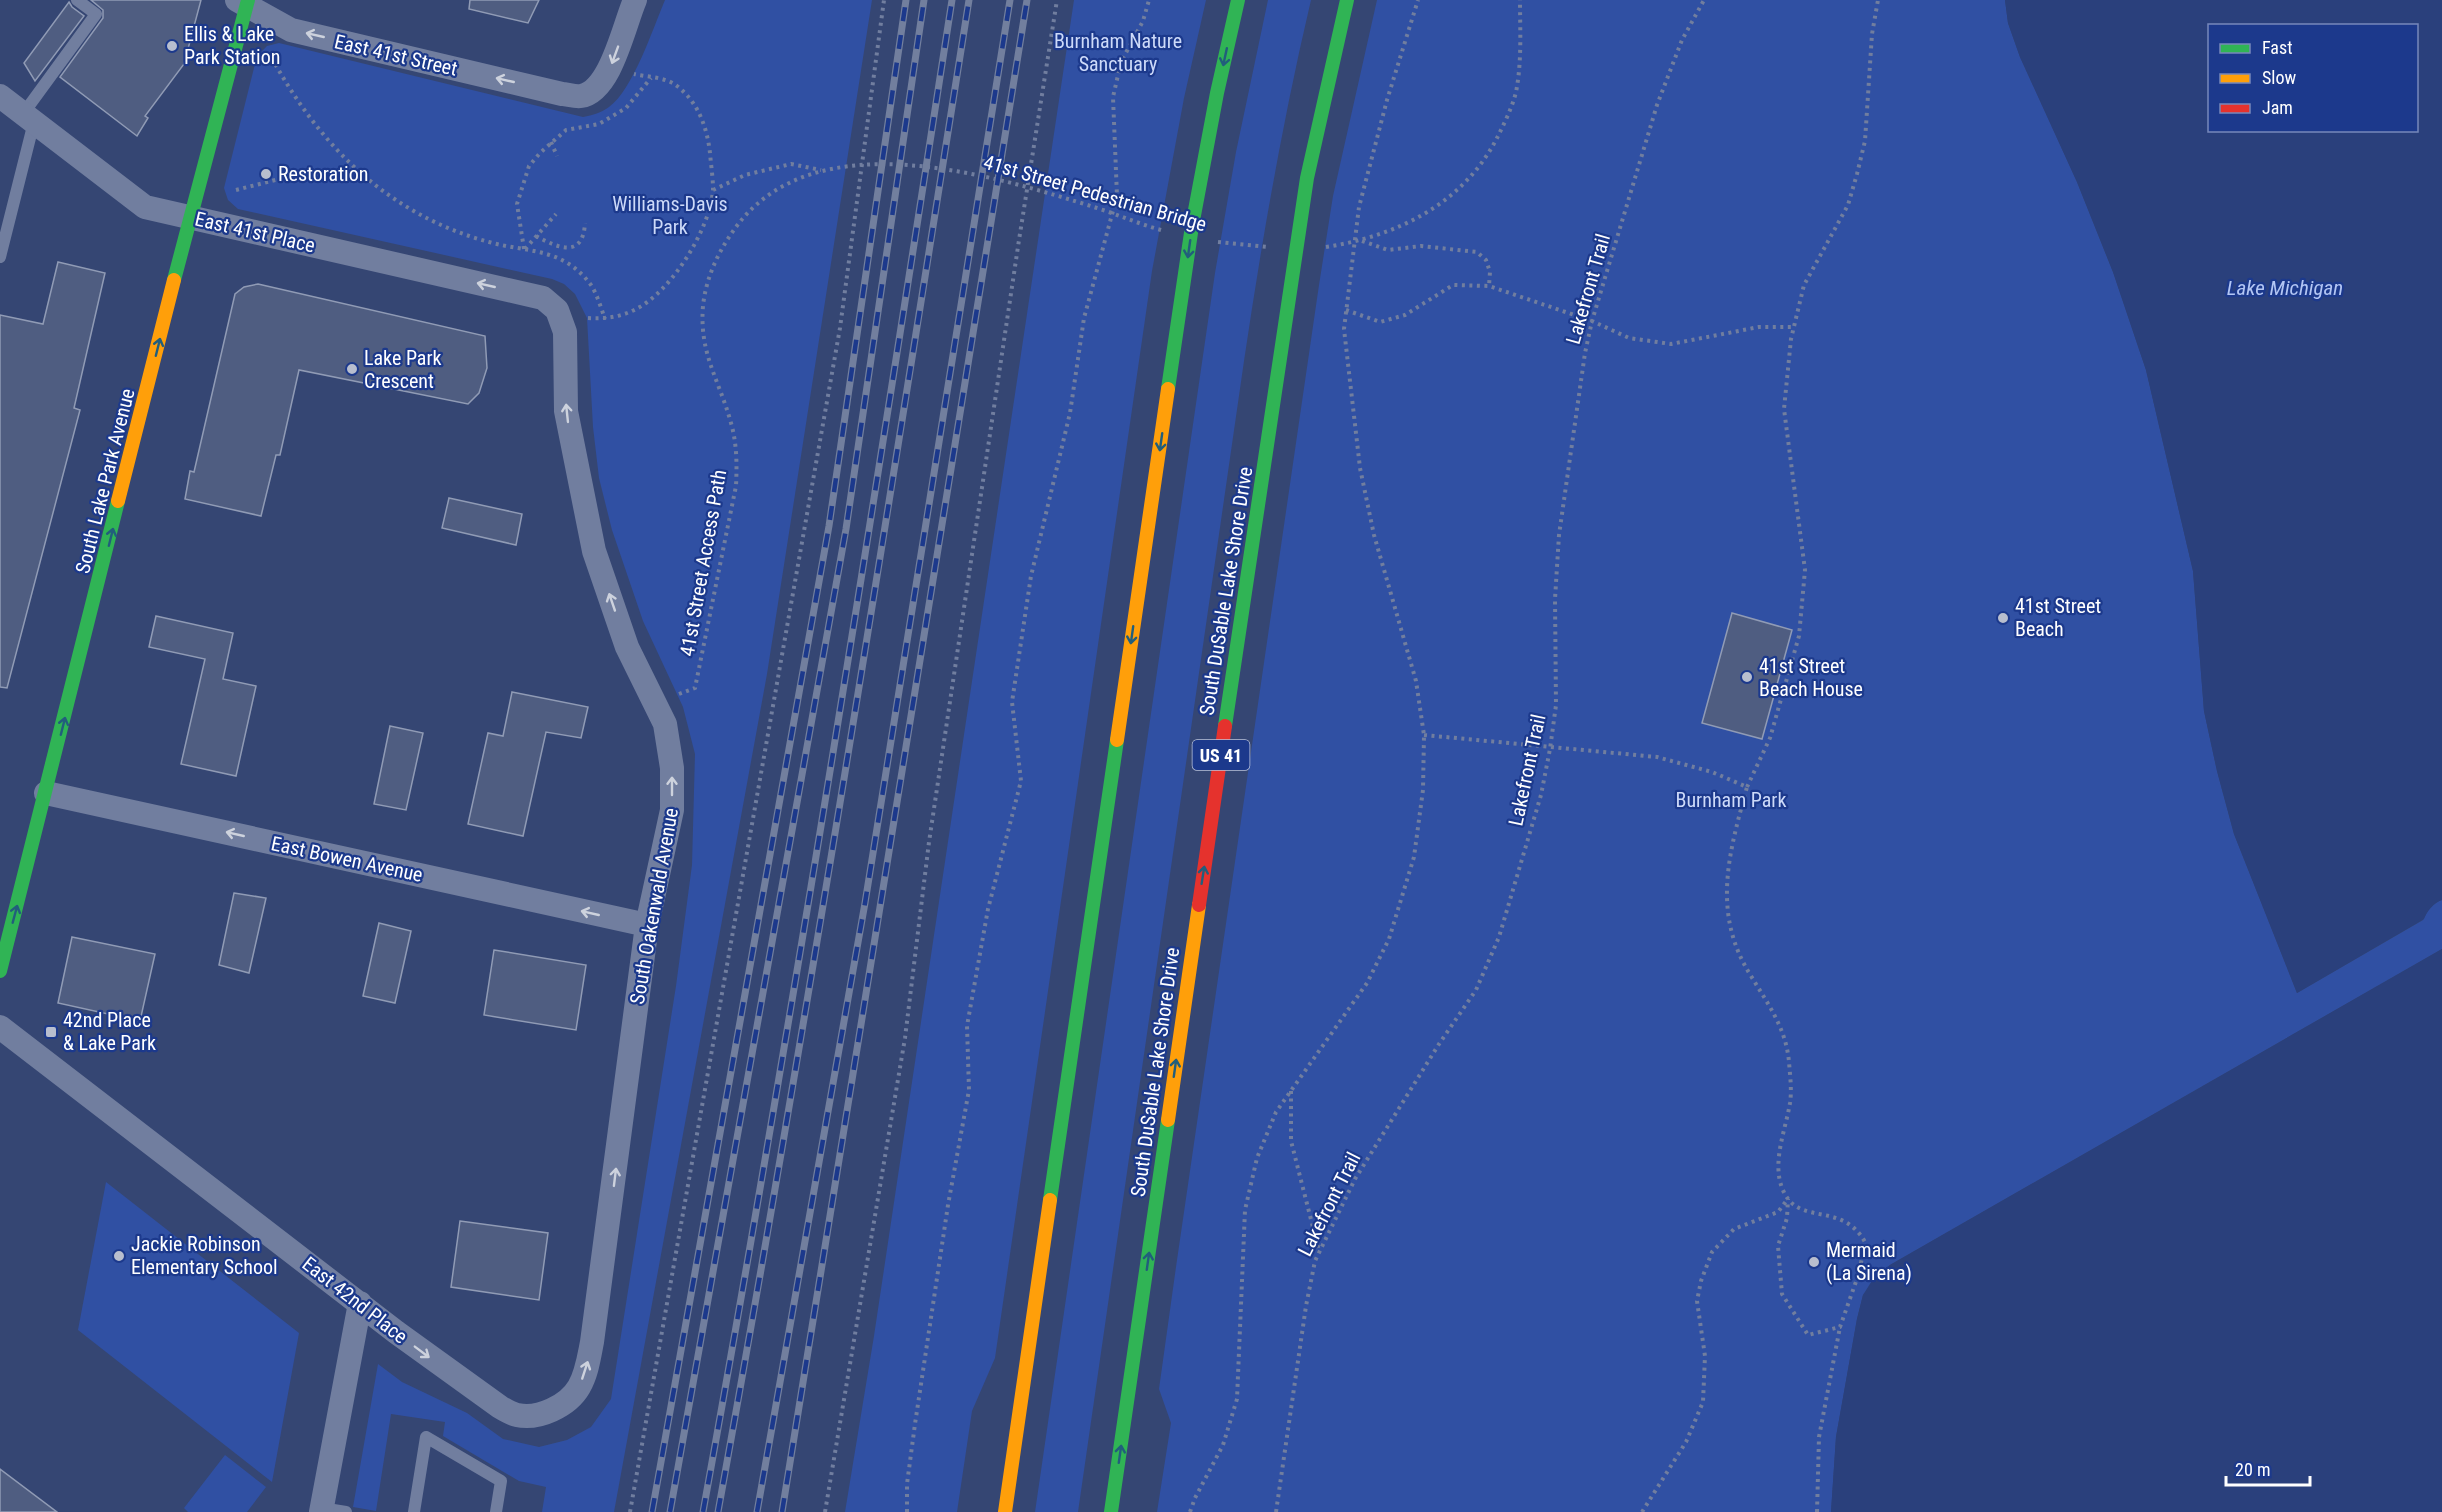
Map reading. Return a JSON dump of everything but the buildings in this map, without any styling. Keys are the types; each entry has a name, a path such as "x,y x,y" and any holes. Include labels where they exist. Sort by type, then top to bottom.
{"main road":[{"path":"1005,1512 1192,226 1217,93 1238,0"},
{"name":"South DuSable Lake Shore Drive","path":"1111,1512 1198,905 1307,178 1328,76 1347,0"},
{"name":"South Lake Park Avenue","path":"0,971 244,2"}],"street":[{"name":"East 41st Street","path":"244,2 291,30 562,94 581,96 600,85 609,70 635,0"},
{"name":"East 41st Place","path":"0,96 145,207 543,298"},
{"name":"South Oakenwald Avenue","path":"543,298 557,309 565,332 566,411 594,551 627,647 665,724 672,768 672,810 647,926 611,1204 587,1367 578,1389 563,1403 548,1412"},
{"name":"East Bowen Avenue","path":"46,793 647,926"},
{"name":"East 42nd Place","path":"0,1028 464,1383 500,1407 517,1415 536,1417 548,1412"},
{"path":"321,1510 360,1302"}],"lane":[{"path":"0,256 29,118 96,14 77,0"},
{"path":"414,1512 426,1437 501,1481 496,1512"},
{"path":"321,1510 346,1512"}],"path":[{"path":"630,1512 840,328 884,0"},
{"path":"825,1512 905,1038 929,842 1019,240 1058,0"},
{"path":"907,1512 907,1484 915,1424 948,1205 969,1090 967,1026 988,909 1021,781 1012,702 1031,576 1070,413 1084,318 1117,195 1113,97 1121,62 1143,21 1149,0"},
{"path":"1190,1512 1195,1497 1223,1445 1237,1399 1245,1210 1257,1158 1276,1112 1367,983 1389,939 1414,857 1423,790 1424,735 1416,681 1374,535 1360,468 1344,329 1359,207 1387,100 1418,0"},
{"path":"1317,247 1361,240 1394,229 1428,213 1451,197 1469,179 1490,152 1505,122 1515,93 1521,36 1520,0"},
{"name":"Lakefront Trail","path":"1276,1512 1306,1306 1315,1261 1355,1179 1439,1044 1476,990 1499,937 1541,795 1551,749 1556,705 1555,599 1559,535 1585,353 1592,321 1658,105 1682,40 1704,0"},
{"path":"1817,1512 1819,1437 1840,1327 1859,1273 1865,1242 1857,1228 1842,1220 1798,1208 1788,1199 1780,1185 1779,1160 1782,1134 1790,1101 1788,1048 1769,1002 1749,974 1742,958 1729,923 1725,899 1728,868 1747,787 1770,738 1799,636 1805,570 1784,409 1793,327 1804,285 1848,205 1857,174 1865,141 1872,34 1878,0"},
{"path":"260,53 274,62 315,126 356,169 383,191 422,215 488,242 556,256 574,269 591,286 605,319"},
{"path":"587,318 605,319 638,308 665,286 681,266 697,237 708,213 713,190 708,135 698,108 675,84 660,78 633,74"},
{"path":"524,249 517,204 529,166 551,142 567,130 599,124 614,117 626,108 651,78"},
{"path":"551,142 557,156"},
{"path":"713,190 745,175 791,164 822,170"},
{"name":"41st Street Pedestrian Bridge","path":"703,304 711,272 723,244 744,216 768,194 790,181 822,170 848,166 888,165 950,171 1022,186 1168,232"},
{"path":"236,190 299,174 332,174 356,169"},
{"path":"524,249 556,214"},
{"path":"536,236 552,245 570,248 582,239 585,223"},
{"path":"1361,240 1388,250 1421,246 1477,252 1486,260 1490,272 1489,286"},
{"name":"41st Street Pedestrian Bridge","path":"1217,242 1277,248"},
{"path":"1346,310 1380,322 1405,315 1453,285 1489,286 1592,321 1629,338 1671,344 1759,327 1793,327"},
{"name":"41st Street Access Path","path":"695,688 730,522 736,486 737,453 732,424 704,345 703,304"},
{"path":"1424,735 1551,749 1657,757 1712,772 1747,787"},
{"path":"1291,1090 1291,1141 1319,1252"},
{"path":"1788,1199 1787,1218 1778,1246 1782,1294 1808,1335 1840,1327"},
{"path":"1642,1512 1686,1442 1702,1402 1705,1356 1697,1301 1701,1281 1712,1252 1734,1229 1778,1212 1788,1199"}],"green space":[{"name":"Williams-Davis Park","path":"665,0 872,0 767,674 614,1512 542,1512 546,1487 519,1481 443,1436 445,1422 391,1414 376,1511 353,1507 378,1364 402,1382 467,1413 503,1439 539,1447 567,1440 591,1427 611,1399 676,986 692,865 695,754 683,707 643,621 612,530 599,478 593,427 587,318 575,294 564,284 552,279 238,209 228,200 224,188 257,56 267,46 279,43 583,117 603,111 618,99 642,58"},
{"name":"Burnham Nature Sanctuary","path":"1074,0 1206,0 1184,98 1152,271 995,1358 972,1411 957,1512 845,1512 874,1336"},
{"path":"1268,0 1311,0 1282,134 1251,315 1078,1512 1035,1512 1215,273 1236,152"},
{"name":"Burnham Park","path":"1377,0 2005,0 2008,23 2020,57 2077,182 2113,272 2146,370 2193,571 2204,711 2217,771 2234,834 2297,993 2423,920 2431,908 2442,900 2442,949 1890,1265 1863,1295 1857,1319 1836,1437 1831,1512 1157,1512 1171,1423 1159,1389 1176,1267 1333,196"},
{"path":"106,1182 299,1333 272,1482 78,1330"},
{"path":"225,1455 266,1487 247,1512 188,1512 184,1508"}],"water":[{"name":"Lake Michigan","path":"2005,0 2442,0 2442,900 2431,908 2424,919 2297,993 2234,834 2217,771 2204,711 2193,571 2146,370 2113,272 2077,182 2020,57 2008,23"},
{"path":"2442,949 2442,1512 1831,1512 1836,1437 1857,1319 1863,1295 1873,1279 1890,1265"}],"railway":[{"path":"652,1512 829,526 906,0"},
{"path":"670,1512 846,529 924,0"},
{"path":"703,1512 832,757 952,0"},
{"path":"718,1512 816,946 969,0"},
{"path":"757,1512 865,903 1010,0"},
{"path":"782,1512 1027,0"}],"traffic: fast":[{"path":"174,280 248,0"},
{"path":"1168,389 1192,226 1217,93 1238,0"},
{"path":"1225,726 1307,178 1347,0"},
{"path":"0,971 118,501"},
{"path":"1050,1200 1117,740"},
{"path":"1111,1512 1168,1120"}],"traffic: slow":[{"path":"118,501 174,280"},
{"path":"1117,740 1168,389"},
{"path":"1168,1120 1199,905"},
{"path":"1005,1512 1050,1200"}],"traffic: jam":[{"path":"1199,905 1225,726"}],"place":[{"name":"Ellis & Lake Park Station","path":"172,46"},
{"name":"Restoration","path":"266,174"},
{"name":"Lake Park Crescent","path":"352,369"},
{"name":"41st Street Beach","path":"2003,618"},
{"name":"41st Street Beach House","path":"1747,677"},
{"name":"42nd Place & Lake Park","path":"51,1032"},
{"name":"Jackie Robinson Elementary School","path":"119,1256"},
{"name":"Mermaid (La Sirena)","path":"1814,1262"}]}
